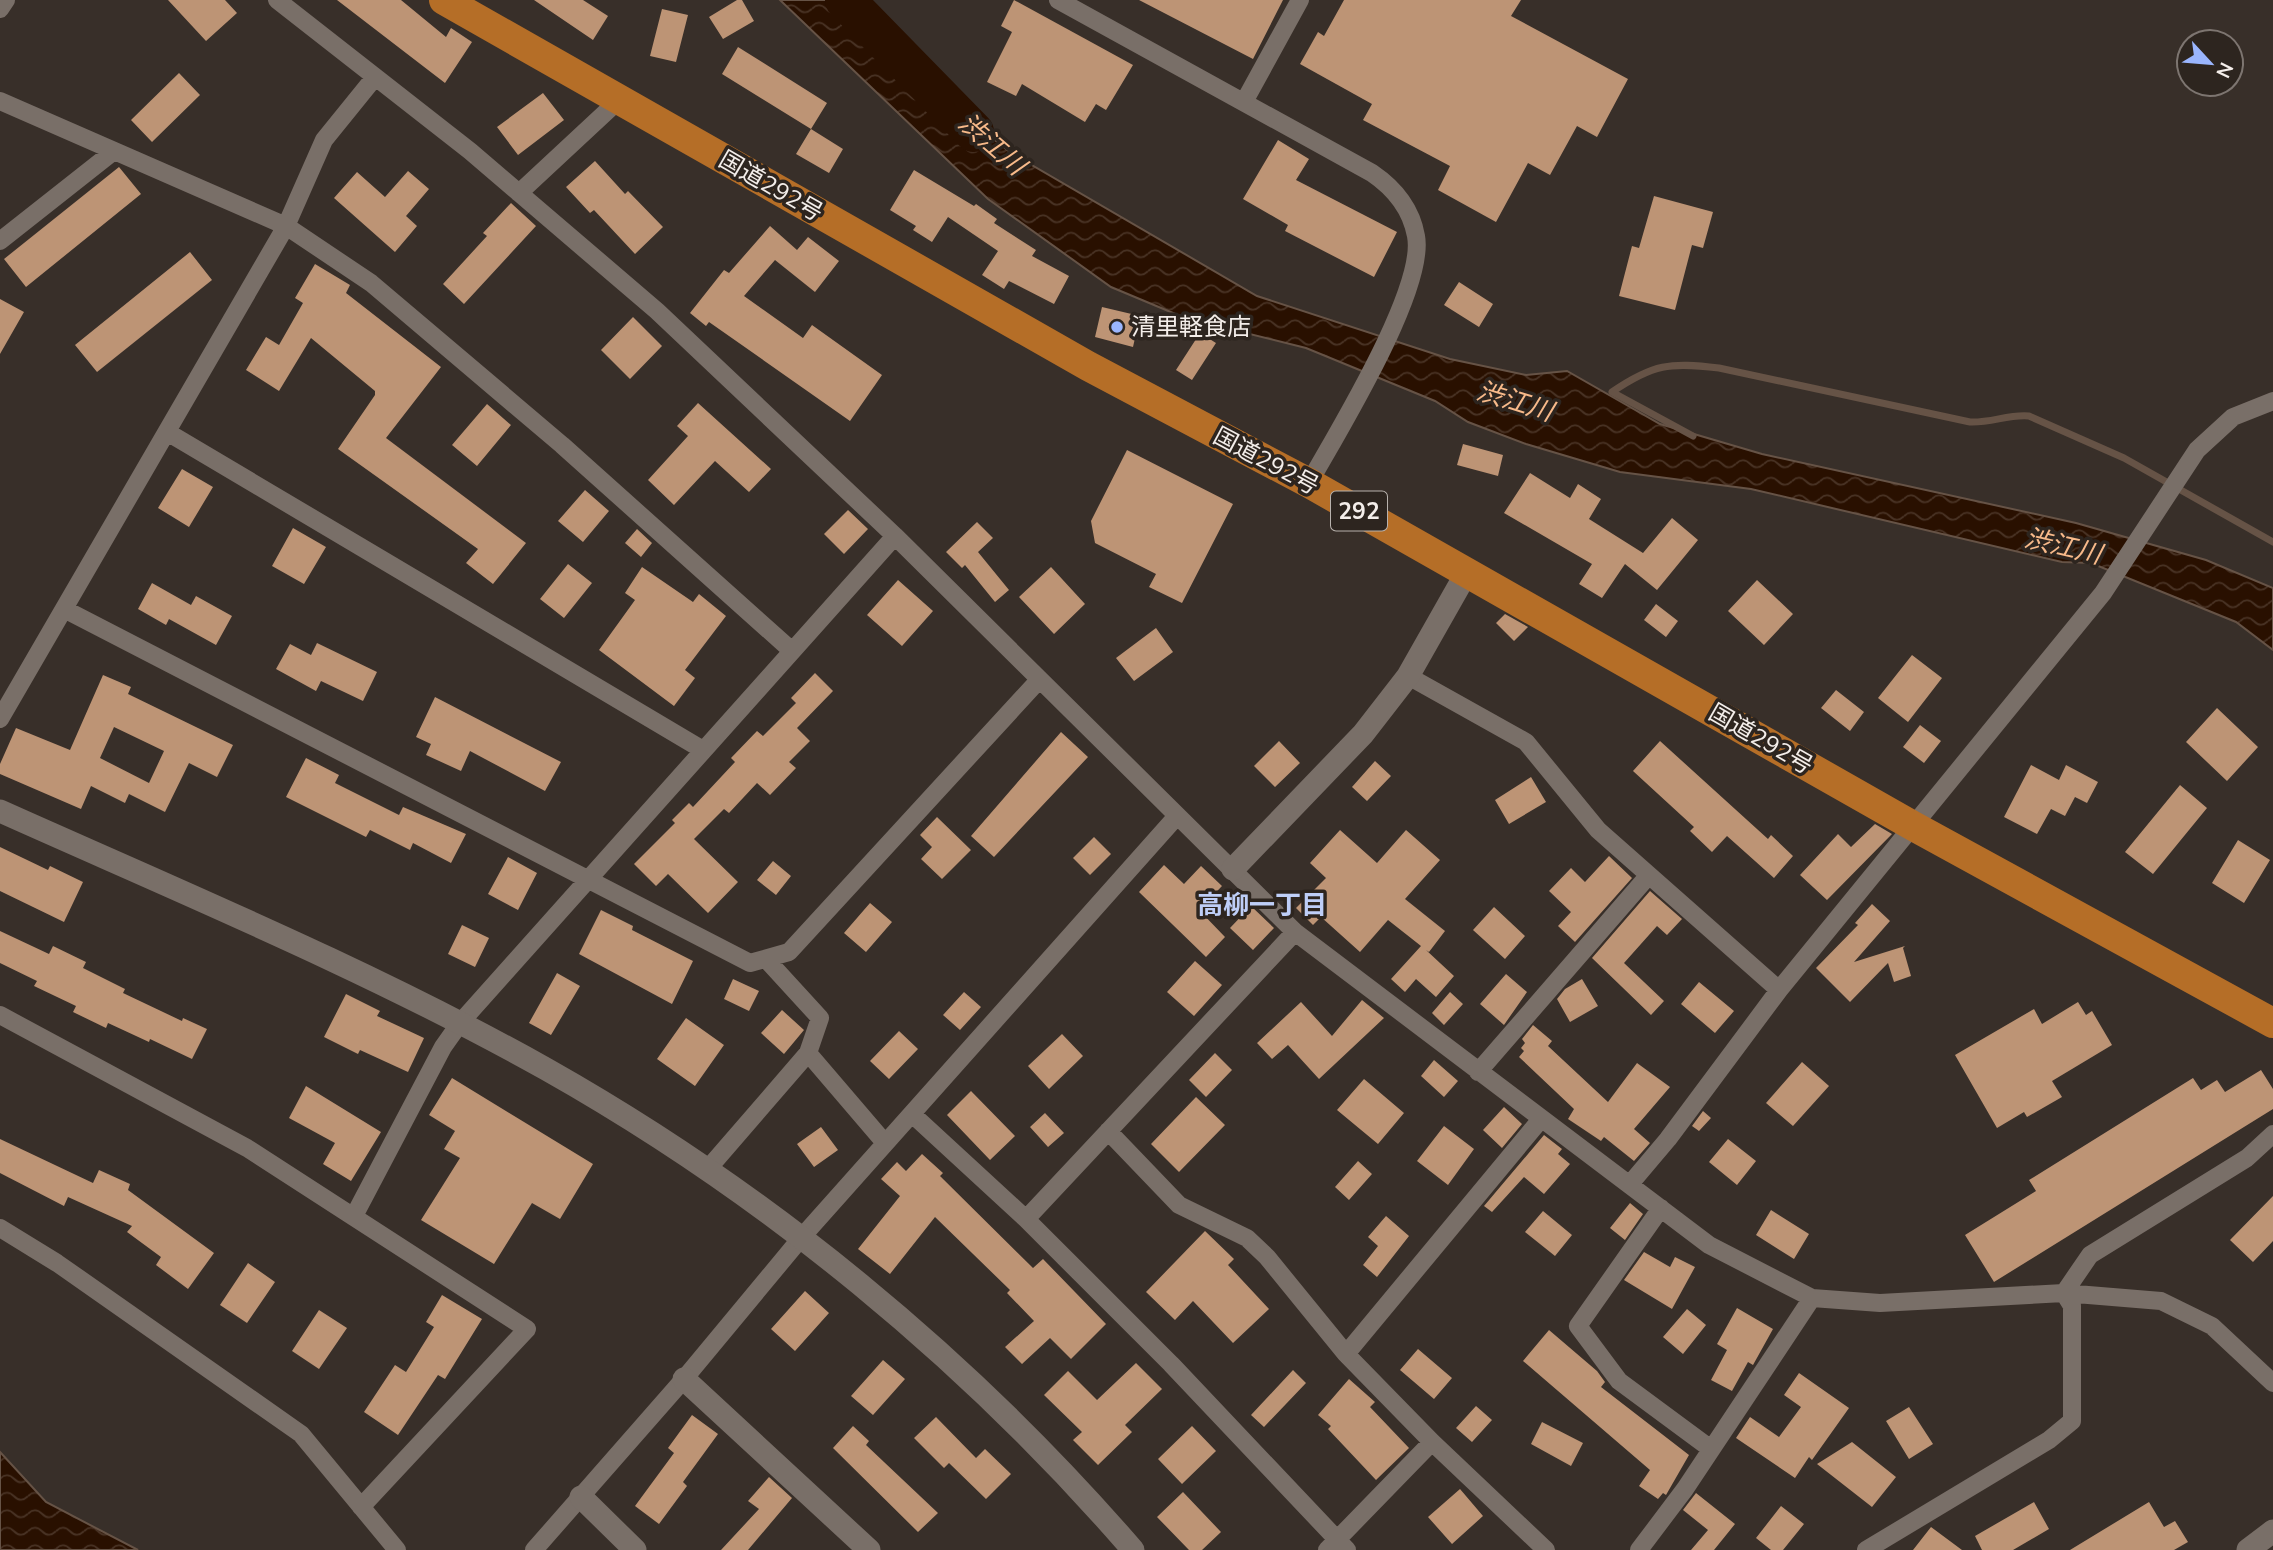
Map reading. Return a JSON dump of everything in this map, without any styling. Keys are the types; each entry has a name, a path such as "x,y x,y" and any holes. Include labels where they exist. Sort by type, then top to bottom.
{"highway":[{"name":"国道292号","path":"444,0 1088,366 1309,483 1915,827 2273,1023"}],"street":[{"path":"0,9 6,0"},
{"path":"277,0 519,193 657,311 895,537 1295,932 1709,1245 1812,1298 1880,1303 2064,1293 2161,1301 2213,1326 2273,1383"},
{"path":"1058,0 1372,173 1387,183 1402,201 1417,238 1413,268 1397,316 1309,483"},
{"path":"1244,102 1300,0"},
{"path":"0,719 286,226 324,139 376,77"},
{"path":"519,193 619,100"},
{"path":"0,101 286,226 382,292 562,445 791,650"},
{"path":"0,241 114,150"},
{"path":"1630,1185 1668,1139 1779,990 1915,827 2103,593 2197,450 2233,417 2273,401"},
{"path":"167,432 703,750"},
{"path":"354,1216 443,1047 460,1023 791,650 895,537"},
{"path":"1233,869 1363,734 1408,676 1467,572"},
{"path":"64,610 750,963 789,952 1040,680"},
{"path":"1408,676 1526,742 1598,830 1779,990"},
{"path":"0,811 258,927 460,1023 548,1071 706,1171 801,1238 910,1326 1006,1417 1133,1550"},
{"path":"534,1550 684,1379 801,1238 1177,816"},
{"path":"1478,1072 1649,875"},
{"path":"1026,1219 1295,932"},
{"path":"706,1171 808,1053 820,1017 766,959"},
{"path":"0,1015 247,1148 527,1329 361,1507"},
{"path":"808,1053 885,1143"},
{"path":"912,1114 1026,1219 1171,1364 1337,1547 1432,1442"},
{"path":"1346,1354 1541,1119"},
{"path":"1108,1131 1179,1205 1247,1238 1267,1257 1346,1354 1432,1442 1546,1550"},
{"path":"2064,1293 2090,1255 2247,1158 2273,1134"},
{"path":"1661,1208 1578,1326 1619,1381 1711,1449"},
{"path":"0,1228 57,1263 301,1433 397,1550"},
{"path":"1866,1550 2049,1440 2072,1421 2072,1306 2064,1293"},
{"path":"1639,1550 1711,1449 1812,1298"},
{"path":"684,1379 869,1550"},
{"path":"581,1497 635,1550"},
{"path":"2248,1550 2273,1531"}],"water":[{"path":"780,0 843,0 877,46 1011,153 1257,296 1450,359 1526,375 1567,371 1660,424 1762,454 2076,523 2206,560 2273,588 2273,650 2236,622 2091,563 2062,562 1751,489 1620,472 1526,444 1468,422 1435,401 1306,348 1185,318 1111,287 988,199"},
{"path":"0,1452 46,1502 138,1550 0,1550"}],"building":[{"path":"168,0 225,0 237,13 206,41"},
{"path":"337,0 401,0 446,37 451,28 472,42 445,83"},
{"path":"534,0 583,0 608,16 593,40"},
{"path":"737,0 742,0 754,21 723,39 709,17"},
{"path":"1014,0 1133,65 1106,110 1096,104 1085,122 1022,84 1016,96 987,82 1012,32 1001,26"},
{"path":"1139,0 1283,0 1253,59"},
{"path":"1344,0 1521,0 1511,16 1628,79 1597,137 1577,126 1550,175 1528,163 1496,222 1438,190 1450,166 1363,120 1372,104 1300,64 1318,32 1324,36"},
{"path":"662,9 688,15 676,62 650,56"},
{"path":"738,47 827,103 811,129 722,74"},
{"path":"179,73 200,95 152,142 131,120"},
{"path":"543,93 564,120 518,155 497,127"},
{"path":"811,129 843,149 829,173 796,154"},
{"path":"1278,140 1309,159 1296,180 1397,232 1374,277 1285,231 1288,225 1243,199"},
{"path":"595,161 625,194 628,191 663,227 635,254 594,210 590,213 566,187"},
{"path":"119,167 141,194 26,287 4,259"},
{"path":"914,170 974,206 976,204 997,219 994,223 1036,250 1032,256 1069,276 1054,304 1009,281 1004,289 982,275 998,251 948,217 932,242 913,230 916,226 890,210"},
{"path":"408,171 429,189 406,216 417,226 395,252 334,198 357,172 385,197"},
{"path":"1654,196 1713,212 1703,248 1692,245 1675,310 1619,296 1632,246 1639,248"},
{"path":"511,203 536,226 464,304 443,284 487,236 483,233"},
{"path":"770,226 797,250 808,237 839,261 815,292 775,260 744,296 803,338 812,325 882,375 850,421 709,322 706,326 690,313 724,270 729,273"},
{"path":"190,252 212,280 97,372 75,345"},
{"path":"315,264 350,285 346,293 441,367 386,438 526,543 493,584 466,563 478,549 338,449 375,395 375,391 311,338 279,391 246,370 266,337 279,345 303,303 295,298"},
{"path":"1459,282 1493,304 1479,327 1444,305"},
{"path":"0,299 24,312 0,354"},
{"name":"清里軽食店","path":"1102,307 1140,316 1133,347 1095,337"},
{"path":"633,317 662,346 630,379 601,350"},
{"path":"1200,333 1216,343 1192,380 1176,370"},
{"path":"698,403 771,469 749,492 715,461 674,505 648,480 688,436 677,426"},
{"path":"487,404 511,425 477,466 452,445"},
{"path":"1463,444 1503,455 1498,476 1457,465"},
{"path":"1127,450 1233,504 1182,603 1149,587 1156,574 1095,543 1091,521"},
{"path":"182,469 213,487 189,527 158,508"},
{"path":"1530,473 1570,498 1578,484 1601,499 1589,519 1643,553 1672,518 1698,540 1657,590 1625,564 1602,598 1579,584 1592,564 1504,513"},
{"path":"585,490 609,511 583,542 558,521"},
{"path":"848,510 868,529 844,554 824,534"},
{"path":"977,522 993,538 978,552 1009,590 995,602 965,565 962,568 946,552"},
{"path":"293,528 326,547 304,584 272,566"},
{"path":"637,529 652,543 641,557 625,543"},
{"path":"568,564 592,583 564,618 540,599"},
{"path":"642,567 693,602 699,594 726,616 685,670 695,678 674,706 599,650 635,600 625,593"},
{"path":"1051,567 1085,604 1054,634 1019,597"},
{"path":"898,580 933,611 902,646 867,615"},
{"path":"1757,580 1793,614 1764,645 1728,611"},
{"path":"152,583 191,605 196,596 232,616 216,645 169,619 166,625 138,609"},
{"path":"1656,604 1678,621 1666,637 1644,620"},
{"path":"1505,614 1528,627 1514,641 1496,623"},
{"path":"1156,628 1173,652 1134,681 1116,658"},
{"path":"317,643 377,672 363,701 321,681 316,691 276,669 290,644 311,655"},
{"path":"1912,655 1942,678 1908,722 1878,698"},
{"path":"815,673 833,691 797,728 810,741 789,762 796,768 770,795 757,783 729,813 724,809 694,839 738,882 708,913 668,874 656,886 634,864 675,823 672,820 689,803 693,807 735,762 731,758 757,731 763,736 796,703 791,698"},
{"path":"103,675 131,687 128,694 233,745 217,777 189,763 165,812 129,794 125,803 91,786 81,809 0,774 0,764 16,728 70,750","holes":["114,727 164,751 149,783 100,758"]},
{"path":"1836,690 1864,712 1850,731 1821,708"},
{"path":"435,697 561,762 545,791 470,751 461,771 426,755 431,744 416,737"},
{"path":"2217,708 2258,747 2227,781 2186,742"},
{"path":"1920,725 1941,741 1924,763 1903,747"},
{"path":"1061,732 1088,757 994,857 971,836"},
{"path":"1279,741 1300,763 1275,787 1254,766"},
{"path":"1660,741 1768,839 1771,835 1793,856 1774,878 1727,836 1712,852 1690,831 1694,827 1633,771"},
{"path":"306,758 339,775 335,783 399,815 403,807 466,834 451,863 413,843 410,850 370,830 366,837 286,797"},
{"path":"1375,761 1391,776 1367,801 1352,787"},
{"path":"2031,765 2059,780 2066,765 2098,782 2087,803 2075,797 2065,816 2051,809 2037,834 2004,817"},
{"path":"1531,777 1546,802 1509,824 1495,800"},
{"path":"2180,785 2207,808 2153,874 2125,852"},
{"path":"937,817 971,850 942,879 921,859 932,847 920,835"},
{"path":"1875,824 1892,834 1827,900 1800,875 1838,834 1851,847"},
{"path":"1340,830 1377,863 1406,830 1440,860 1405,899 1445,931 1429,952 1426,950 1454,976 1436,997 1416,979 1405,992 1391,979 1421,946 1388,920 1360,952 1321,917 1313,925 1296,908 1326,878 1310,863"},
{"path":"1094,837 1111,854 1090,875 1073,858"},
{"path":"2238,840 2270,860 2244,903 2212,883"},
{"path":"0,847 48,870 50,866 83,882 64,922 0,891"},
{"path":"1609,856 1632,878 1575,942 1558,926 1571,912 1549,891 1571,868 1585,882"},
{"path":"508,857 537,873 518,910 488,894"},
{"path":"773,861 791,876 776,895 757,880"},
{"path":"1164,865 1184,884 1201,866 1222,886 1199,910 1225,937 1206,957 1139,892"},
{"path":"1650,891 1682,919 1667,935 1657,926 1624,963 1664,1001 1651,1015 1592,958"},
{"path":"870,903 892,922 866,952 844,933"},
{"path":"1872,904 1890,921 1854,962 1905,946 1903,948 1911,976 1894,982 1888,963 1850,1002 1816,968 1858,925 1855,923"},
{"path":"1251,906 1274,928 1253,950 1230,928"},
{"path":"1494,907 1525,936 1505,959 1473,930"},
{"path":"601,910 633,926 632,930 693,961 672,1004 579,954"},
{"path":"462,925 489,938 475,967 448,954"},
{"path":"0,931 49,954 53,946 86,962 83,968 125,989 123,993 182,1021 183,1018 207,1029 192,1059 108,1023 106,1028 73,1012 76,1006 34,986 37,981 0,963"},
{"path":"1195,961 1222,985 1194,1016 1167,992"},
{"path":"557,973 580,986 551,1035 529,1023"},
{"path":"1506,974 1527,992 1504,1025 1480,1004"},
{"path":"733,979 759,991 749,1011 724,999"},
{"path":"1582,979 1598,1006 1570,1022 1557,999 1565,989"},
{"path":"1699,982 1734,1011 1715,1033 1681,1004"},
{"path":"964,992 981,1007 960,1030 943,1015"},
{"path":"1450,992 1463,1004 1444,1025 1432,1013"},
{"path":"346,994 380,1011 377,1016 424,1038 408,1072 360,1050 358,1054 324,1037"},
{"path":"1362,1000 1384,1018 1319,1079 1288,1045 1272,1059 1257,1043 1301,1002 1332,1036"},
{"path":"2078,1002 2086,1015 2092,1011 2112,1045 2052,1081 2062,1097 2027,1117 2024,1112 1997,1128 1955,1055 2034,1009 2042,1024"},
{"path":"782,1010 804,1030 784,1054 761,1033"},
{"path":"686,1018 724,1045 695,1086 657,1059"},
{"path":"1533,1025 1552,1041 1548,1046 1608,1102 1637,1063 1670,1087 1634,1129 1650,1143 1634,1161 1604,1137 1601,1141 1568,1119 1574,1109 1519,1057 1524,1051 1521,1048 1525,1043 1522,1039"},
{"path":"899,1031 918,1049 889,1079 870,1061"},
{"path":"1062,1034 1083,1056 1049,1089 1028,1066"},
{"path":"1215,1053 1232,1070 1206,1097 1189,1080"},
{"path":"1434,1060 1458,1081 1444,1097 1421,1076"},
{"path":"1802,1062 1829,1086 1793,1126 1766,1103"},
{"path":"2261,1070 2273,1089 2273,1109 1994,1282 1965,1235 2036,1191 2029,1180 2193,1078 2201,1090 2217,1080 2225,1092"},
{"path":"452,1078 593,1164 560,1219 532,1203 494,1264 421,1220 460,1158 444,1149 455,1131 429,1115"},
{"path":"1364,1079 1404,1113 1378,1144 1337,1110"},
{"path":"306,1086 381,1132 351,1181 323,1164 335,1143 289,1118"},
{"path":"971,1091 1015,1136 990,1160 947,1115"},
{"path":"1196,1097 1225,1125 1179,1172 1151,1144"},
{"path":"1504,1107 1522,1124 1502,1148 1483,1130"},
{"path":"1703,1111 1711,1118 1699,1131 1692,1126"},
{"path":"1045,1113 1064,1133 1048,1147 1030,1127"},
{"path":"1444,1126 1474,1149 1448,1185 1417,1161"},
{"path":"821,1127 838,1150 814,1167 797,1144"},
{"path":"1544,1135 1562,1149 1558,1154 1570,1164 1544,1194 1524,1177 1492,1212 1484,1206"},
{"path":"0,1139 93,1183 99,1170 130,1184 128,1190 214,1253 188,1289 156,1265 161,1257 127,1232 132,1226 68,1197 64,1206 0,1173"},
{"path":"1728,1139 1756,1161 1737,1185 1709,1162"},
{"path":"922,1154 943,1173 940,1176 1033,1268 1043,1259 1106,1324 1071,1359 1050,1338 1022,1364 1005,1347 1034,1321 1007,1293 1010,1290 935,1217 890,1274 858,1249 900,1196 881,1179 897,1162 906,1171"},
{"path":"1358,1161 1372,1174 1349,1200 1335,1187"},
{"path":"2273,1196 2273,1241 2253,1262 2230,1240"},
{"path":"1630,1203 1643,1214 1625,1240 1610,1228"},
{"path":"1771,1210 1809,1234 1794,1259 1756,1235"},
{"path":"1543,1211 1572,1235 1555,1256 1525,1232"},
{"path":"1386,1216 1409,1236 1377,1277 1363,1265 1378,1246 1368,1237"},
{"path":"1205,1231 1234,1259 1228,1265 1269,1309 1233,1343 1193,1301 1175,1320 1146,1292"},
{"path":"1644,1252 1670,1267 1675,1257 1695,1267 1672,1309 1624,1280"},
{"path":"248,1263 275,1282 247,1323 220,1305"},
{"path":"805,1291 829,1313 795,1351 771,1329"},
{"path":"442,1295 482,1319 445,1379 438,1375 398,1435 364,1412 395,1365 406,1372 434,1327 426,1322"},
{"path":"1737,1308 1773,1329 1753,1365 1748,1362 1732,1391 1711,1380 1727,1350 1717,1344"},
{"path":"1687,1309 1706,1325 1683,1354 1663,1337"},
{"path":"319,1310 347,1328 319,1369 292,1351"},
{"path":"1549,1330 1597,1371 1605,1382 1601,1387 1689,1455 1666,1495 1663,1493 1658,1499 1639,1486 1650,1470 1523,1361"},
{"path":"1418,1349 1452,1378 1434,1399 1400,1370"},
{"path":"883,1360 905,1379 873,1415 851,1396"},
{"path":"1136,1363 1162,1389 1125,1425 1132,1432 1098,1465 1073,1440 1082,1432 1044,1395 1068,1371 1097,1400"},
{"path":"1293,1370 1306,1383 1264,1427 1251,1415"},
{"path":"1799,1373 1849,1408 1812,1460 1809,1457 1795,1478 1736,1438 1750,1417 1779,1437 1801,1407 1784,1395"},
{"path":"1349,1379 1375,1402 1370,1407 1409,1448 1376,1480 1328,1429 1331,1426 1318,1415"},
{"path":"1476,1406 1492,1420 1472,1442 1456,1428"},
{"path":"1909,1407 1933,1444 1909,1459 1886,1421"},
{"path":"692,1415 718,1434 683,1482 687,1486 659,1524 635,1506 674,1453 668,1448"},
{"path":"936,1417 976,1458 985,1449 1011,1474 986,1499 949,1463 944,1468 914,1438"},
{"path":"1542,1422 1583,1443 1571,1466 1531,1444"},
{"path":"853,1426 869,1441 866,1445 938,1513 918,1532 833,1448"},
{"path":"1192,1426 1216,1451 1182,1484 1158,1459"},
{"path":"1852,1442 1896,1477 1872,1507 1817,1464"},
{"path":"769,1477 792,1498 748,1550 721,1550 759,1509 748,1501"},
{"path":"1460,1489 1483,1516 1452,1544 1428,1517"},
{"path":"1183,1492 1221,1532 1202,1550 1189,1550 1157,1517"},
{"path":"1696,1493 1735,1524 1714,1550 1691,1550 1708,1530 1683,1510"},
{"path":"2034,1502 2049,1529 2013,1550 1982,1550 1975,1536"},
{"path":"2149,1502 2164,1527 2175,1521 2188,1542 2174,1550 2070,1550"},
{"path":"1781,1506 1804,1524 1783,1550 1771,1550 1756,1538"},
{"path":"1931,1527 1962,1550 1913,1550"}],"waterway":[{"name":"渋江川","path":"845,0 974,132"},
{"path":"1693,436 1612,392 1651,371 1687,365 1719,368 1970,422 2029,416 2124,458 2273,542"}],"place":[{"name":"清里軽食店","path":"1117,327"}],"district":[{"name":"高柳一丁目","path":"1262,905"}]}
